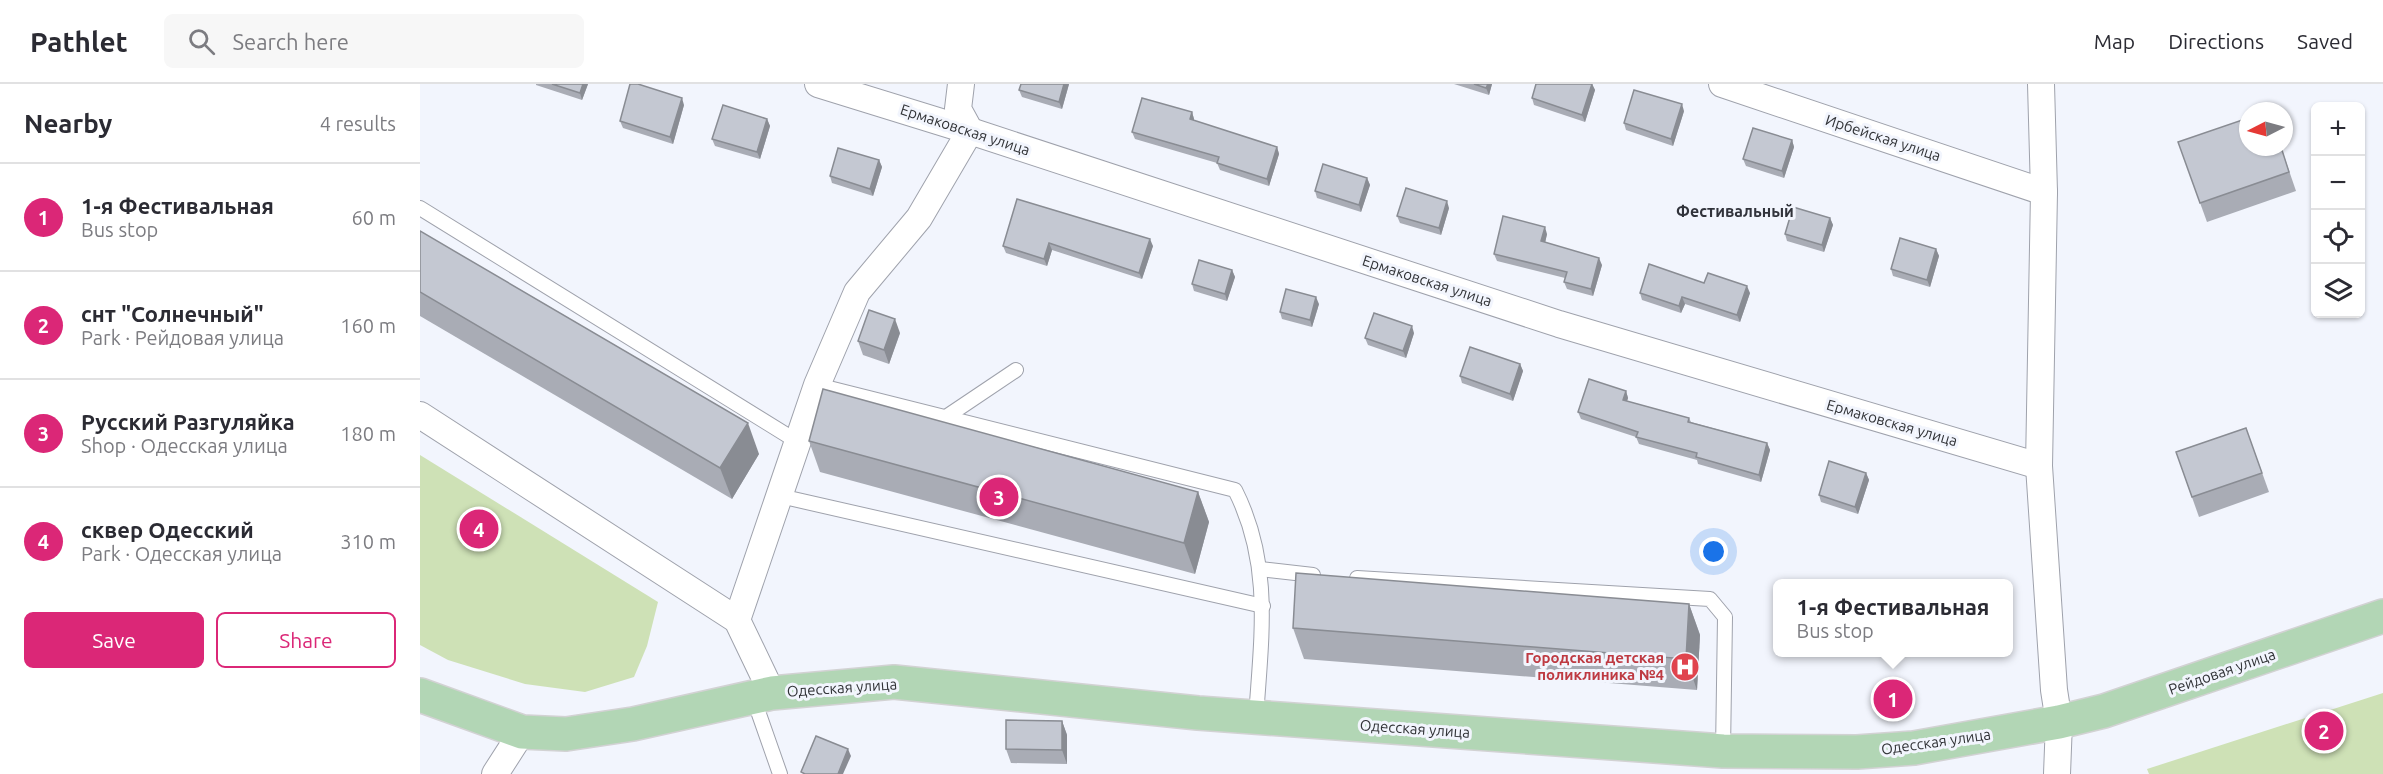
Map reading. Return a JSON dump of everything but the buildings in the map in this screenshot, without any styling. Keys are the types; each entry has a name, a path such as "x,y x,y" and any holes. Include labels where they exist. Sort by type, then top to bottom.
{"main road":[{"name":"Рейдовая улица","path":"2059,722 2104,711 2383,616"},
{"name":"Одесская улица","path":"420,695 522,732 566,734 633,724 762,695 894,682 1256,718 1723,751 1857,752 1914,748 2059,722"}],"street":[{"name":"Ермаковская улица","path":"818,84 970,131 1559,324 2039,466"},
{"path":"420,415 737,620 817,385 857,292 919,218 970,131 958,109 961,84"},
{"name":"Ирбейская улица","path":"1722,84 2044,192"},
{"path":"2041,84 2044,192 2039,466 2054,690 2059,722"},
{"name":"Одесская улица","path":"737,620 762,695"},
{"path":"495,774 522,732"}],"lane":[{"path":"420,208 798,442"},
{"path":"946,417 1016,370"},
{"path":"817,385 1235,490 1248,515 1260,569 1263,606 1256,718"},
{"path":"780,496 1263,606"},
{"path":"1260,569 1338,577 1710,600 1725,616 1723,751"},
{"path":"762,695 780,774"},
{"path":"2059,722 2060,773"}],"green space":[{"path":"420,455 658,602 647,646 634,677 585,692 525,684 448,660 420,645"},
{"path":"2383,693 2383,774 2149,774 2147,769"}],"place":[{"name":"Русский Разгуляйка","path":"999,497"},
{"name":"сквер Одесский","path":"479,529"},
{"name":"Городская детская поликлиника №4","path":"1685,667"},
{"name":"1-я Фестивальная","path":"1893,699"},
{"name":"снт \"Солнечный\"","path":"2324,731"}],"district":[{"name":"Фестивальный","path":"1735,211"}]}
